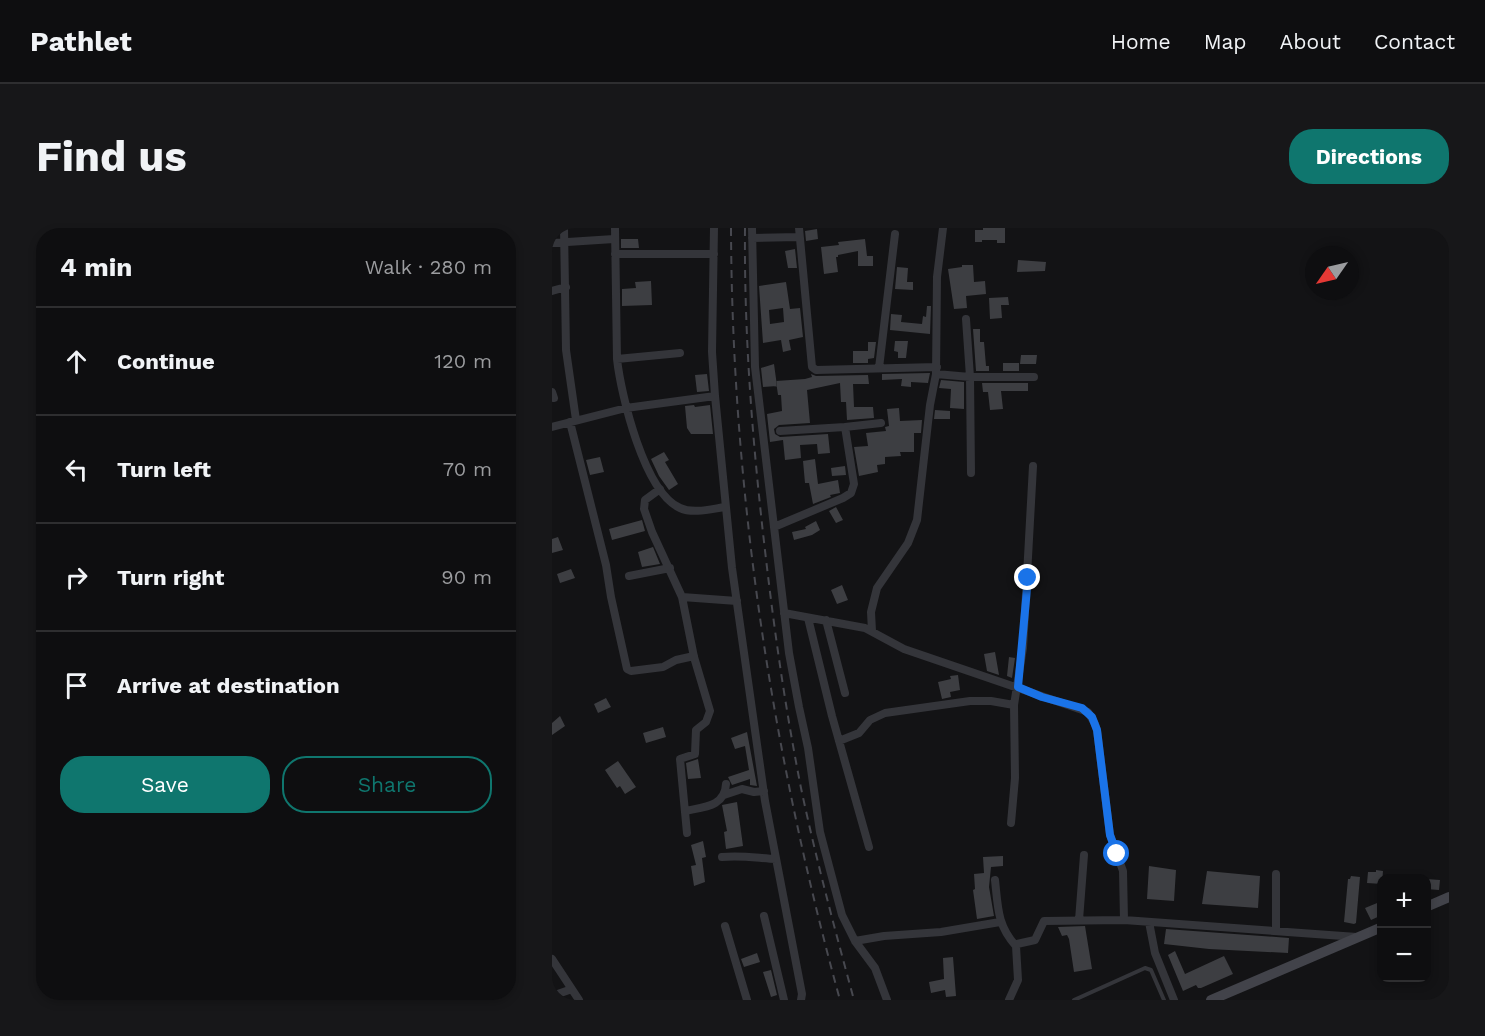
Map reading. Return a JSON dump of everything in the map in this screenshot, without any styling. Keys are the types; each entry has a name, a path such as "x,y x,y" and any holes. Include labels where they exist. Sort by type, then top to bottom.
{"street":[{"path":"564,228 566,350 573,421 606,565 626,668 631,671 663,667 676,660 694,656"},
{"path":"615,228 617,359 626,408 648,469 672,503 687,510 697,511 725,507"},
{"path":"714,228 712,352 725,507 764,791 802,1000"},
{"path":"752,228 755,367 784,613 794,682 810,758 820,832 836,897 845,921 855,941 875,969 887,1000"},
{"path":"799,228 812,367 816,370 879,368 937,371 970,377 1034,377"},
{"path":"872,632 871,612 877,588 908,543 917,520 928,416 937,371 937,277 943,228"},
{"path":"879,368 895,234"},
{"path":"752,238 799,237"},
{"path":"552,243 614,239"},
{"path":"615,254 714,254"},
{"path":"552,291 566,287"},
{"path":"966,320 970,377 971,473"},
{"path":"617,359 680,353"},
{"path":"552,427 626,408 715,396"},
{"path":"780,431 881,423"},
{"path":"774,527 851,493 854,484 845,427"},
{"path":"1011,823 1015,778 1014,705 1018,687 1028,578 1034,466"},
{"path":"660,489 645,500 644,509 660,553 670,568 682,597 694,656 710,711 706,722 696,730 695,754 680,759 687,833"},
{"path":"628,576 670,568"},
{"path":"682,597 737,602"},
{"path":"784,613 865,628 904,649 1042,697 1082,708 1088,712 1095,724 1110,835 1123,871 1124,920"},
{"path":"808,618 869,847"},
{"path":"826,620 845,693"},
{"path":"839,741 859,733 870,720 885,713 970,701 991,701 1014,705"},
{"path":"724,795 726,784"},
{"path":"685,810 716,804 724,795 742,789 754,792 764,791"},
{"path":"722,857 743,855 751,858 776,859"},
{"path":"1079,920 1084,855"},
{"path":"1276,874 1276,931"},
{"path":"995,880 1000,922 1005,933 1016,946 1018,980 1010,1000"},
{"path":"1431,905 1449,897"},
{"path":"764,916 784,1000"},
{"path":"1016,946 1019,943 1035,940 1043,921 1079,920 1124,920 1358,937"},
{"path":"855,941 884,936 941,932 1000,922"},
{"path":"1149,922 1155,953 1174,1000"},
{"path":"725,926 747,1000"},
{"path":"1211,1000 1380,928"},
{"path":"552,959 579,1000"},
{"path":"552,996 572,989"}],"lane":[{"path":"1074,1000 1144,968 1151,970 1164,1000"}],"building":[{"path":"983,228 1005,228 1005,243 997,243 997,240 975,242 975,230 983,230"},
{"path":"817,229 818,239 806,241 805,231"},
{"path":"621,239 638,239 639,248 621,248"},
{"path":"865,239 867,256 873,256 873,266 858,266 858,251 838,255 836,257 838,272 824,274 821,247 839,245 838,242"},
{"path":"795,249 797,268 788,268 785,251"},
{"path":"1018,260 1046,262 1045,271 1017,272"},
{"path":"962,265 973,265 974,282 985,281 986,294 966,296 967,308 954,309 948,269 962,267"},
{"path":"897,267 908,268 907,282 913,282 913,290 895,289"},
{"path":"651,281 652,305 622,306 622,289 636,288 635,282"},
{"path":"786,282 790,309 800,308 803,337 789,340 791,350 783,352 781,340 763,343 759,286","holes":["783,308 784,322 770,324 769,310"]},
{"path":"1008,297 1009,305 1001,305 1002,318 990,319 989,298"},
{"path":"927,306 931,306 930,334 890,330 891,314 902,315 901,322 922,324 923,316 926,317"},
{"path":"973,329 980,329 980,342 984,342 986,366 989,366 989,371 976,371"},
{"path":"895,341 908,341 906,358 898,358 898,352 894,351"},
{"path":"868,342 876,342 874,358 868,359 868,363 853,363 853,351 868,351"},
{"path":"1021,355 1037,355 1036,364 1020,364"},
{"path":"1003,363 1019,363 1019,371 1003,371"},
{"path":"774,364 777,386 763,387 761,368"},
{"path":"930,373 928,383 911,382 911,387 901,386 902,379 882,380 882,374"},
{"path":"707,374 709,391 697,392 695,375"},
{"path":"811,374 816,376 868,375 869,384 853,384 854,407 873,407 874,418 847,420 846,402 841,402 840,383 807,390 810,423 779,425 774,429 775,434 780,437 828,434 830,453 818,454 817,444 800,445 801,458 785,460 783,440 770,442 767,414 782,411 781,395 778,395 776,381 805,379 812,377"},
{"path":"941,380 964,382 964,409 950,408 951,389 939,388"},
{"path":"982,383 1028,383 1028,391 1001,391 1003,409 990,410 988,392 983,392"},
{"path":"694,405 695,407 710,405 713,434 691,434 687,428 685,406"},
{"path":"899,408 900,421 922,420 921,433 914,433 914,452 900,452 901,456 885,457 885,464 877,465 878,472 859,476 854,447 868,446 866,433 886,431 885,427 889,426 887,409"},
{"path":"935,410 950,411 950,419 934,419"},
{"path":"664,452 669,460 665,462 678,484 669,490 651,459"},
{"path":"600,457 604,472 590,475 586,460"},
{"path":"815,459 818,484 838,480 840,493 830,495 831,497 813,504 809,483 805,483 803,461"},
{"path":"845,466 846,475 832,476 831,468"},
{"path":"836,507 843,520 836,523 829,511"},
{"path":"642,520 645,531 612,540 609,529"},
{"path":"816,521 820,530 794,540 792,532 806,529 805,527"},
{"path":"558,537 563,550 552,553 552,539"},
{"path":"653,547 660,564 642,567 638,552"},
{"path":"571,569 575,578 560,583 557,574"},
{"path":"842,585 848,600 837,604 831,590"},
{"path":"995,652 999,675 987,671 984,654"},
{"path":"1009,657 1015,658 1012,678 1007,676"},
{"path":"958,675 960,690 950,692 951,697 942,699 938,682"},
{"path":"606,698 611,707 598,713 594,704"},
{"path":"560,716 565,726 552,735 552,723"},
{"path":"663,727 666,737 646,743 643,733"},
{"path":"747,732 757,786 750,785 750,779 732,785 728,777 749,770 745,746 735,749 731,738"},
{"path":"698,759 701,778 688,779 686,763"},
{"path":"618,761 636,787 625,794 620,786 617,788 605,770"},
{"path":"737,802 743,846 726,849 724,832 727,831 722,805"},
{"path":"703,841 706,857 702,858 705,882 694,886 691,866 696,865 691,845"},
{"path":"1003,856 1003,866 991,867 989,887 994,916 977,919 973,890 975,889 974,874 984,873 983,857"},
{"path":"1149,866 1176,870 1174,901 1147,899"},
{"path":"1376,870 1383,871 1383,874 1377,874 1377,884 1367,883 1368,872 1376,872"},
{"path":"1207,871 1260,876 1258,908 1202,904"},
{"path":"1351,876 1360,877 1356,923 1354,924 1344,922 1348,879"},
{"path":"1431,879 1440,880 1439,890 1431,889"},
{"path":"1377,903 1377,917 1371,920 1365,908"},
{"path":"1085,926 1092,969 1074,972 1069,939 1067,935 1062,936 1058,927"},
{"path":"1166,929 1289,938 1288,953 1164,944"},
{"path":"1175,951 1185,974 1224,956 1233,974 1201,988 1196,985 1183,991 1168,955"},
{"path":"757,953 760,962 744,967 741,959"},
{"path":"953,957 956,996 946,997 945,990 931,993 929,982 944,979 943,958"},
{"path":"771,970 777,995 771,997 763,972"}],"railway":[{"path":"731,228 733,326 739,423 760,618 775,714 794,810 840,1000"},
{"path":"745,228 746,311 753,435 777,645 801,788 819,868 854,1000"}],"route":[{"path":"1028,578 1018,687 1042,697 1082,708 1092,717 1097,730 1110,835 1117,854"}]}
